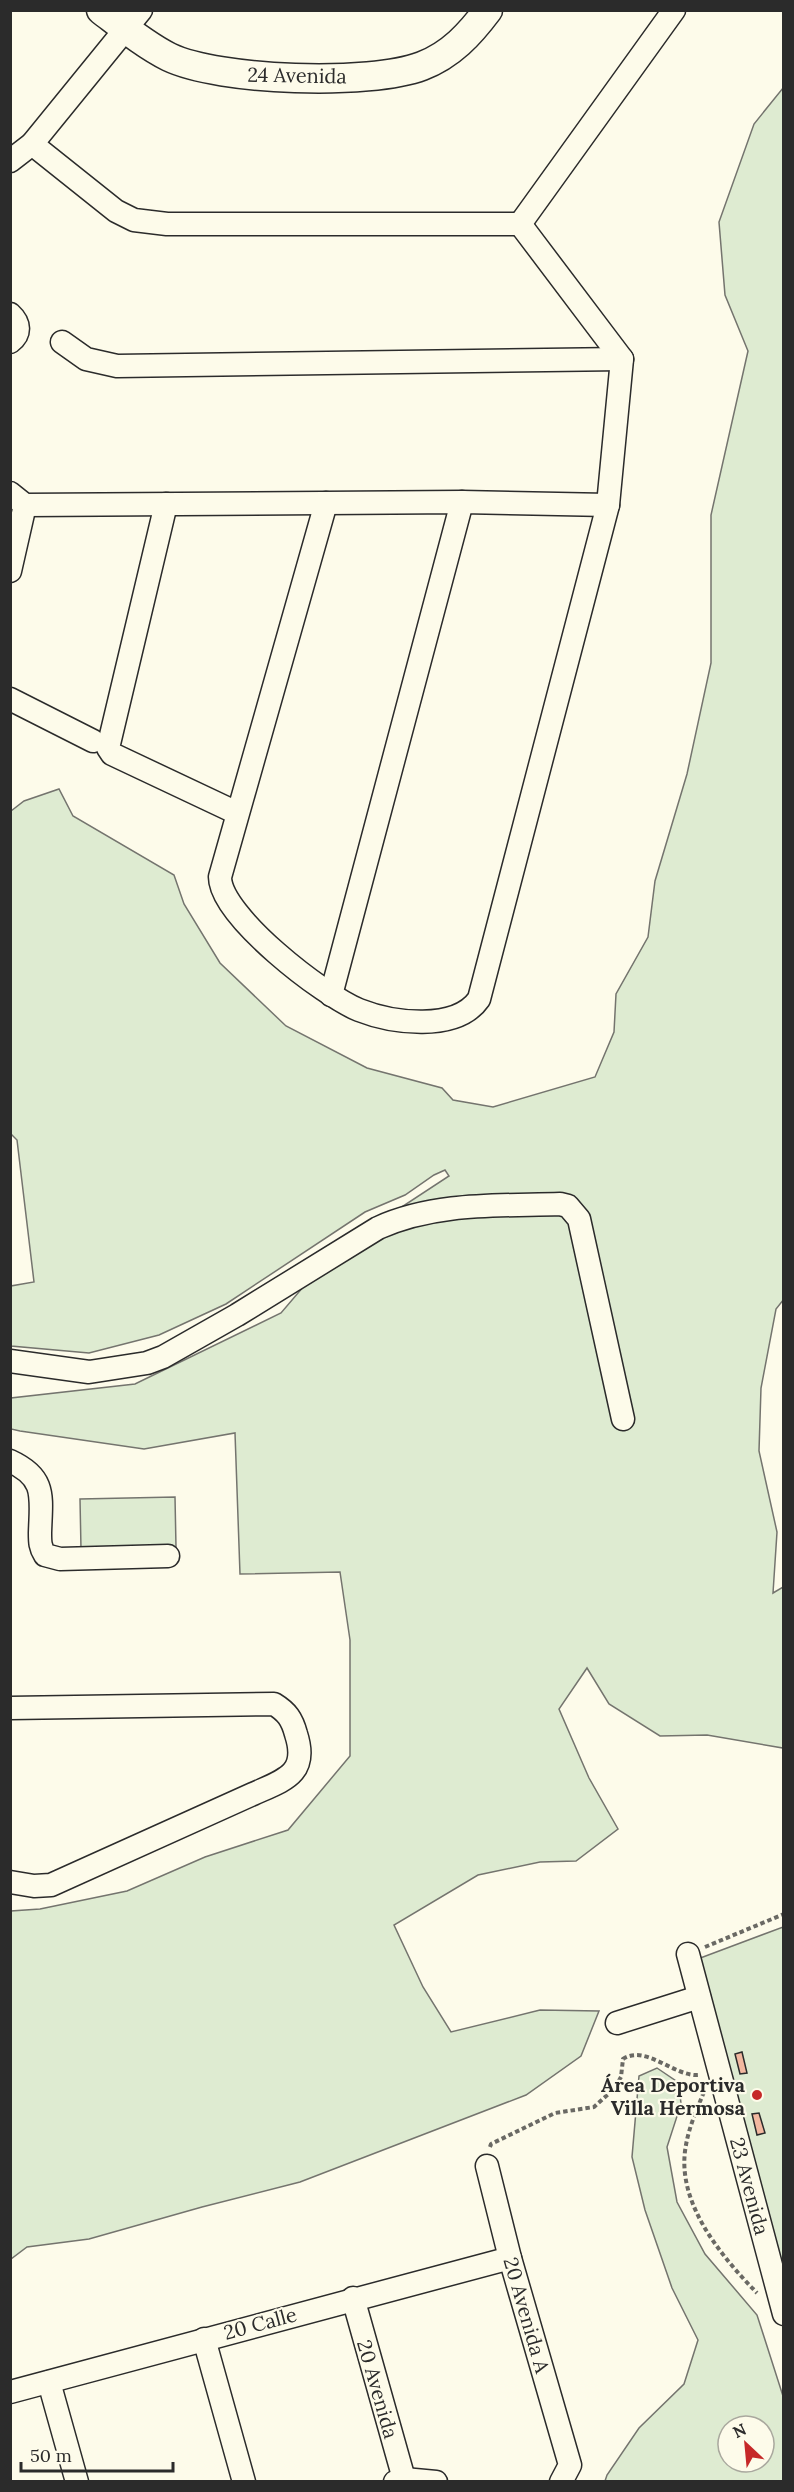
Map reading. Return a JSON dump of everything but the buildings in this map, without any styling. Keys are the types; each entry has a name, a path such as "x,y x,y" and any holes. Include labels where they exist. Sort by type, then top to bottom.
{"main road":[{"name":"24 Avenida","path":"101,10 133,20 169,57 210,70 284,77 364,76 406,71 424,65 456,46 471,33 488,10"}],"street":[{"path":"520,224 674,10"},
{"path":"10,161 32,144 133,20"},
{"path":"32,144 116,211 134,220 167,224 520,224"},
{"path":"326,503 237,813 220,877 220,888 226,899 259,938 331,995 359,1010 392,1019 443,1021 456,1017 473,1007 479,999 608,505 622,359 520,224"},
{"path":"10,314 18,328 17,336 10,342"},
{"path":"62,342 86,359 117,366 622,359"},
{"path":"10,571 18,499 166,504 462,502 608,505"},
{"path":"331,995 462,502"},
{"path":"166,504 108,748 112,754 237,813"},
{"path":"10,699 93,741"},
{"path":"10,1361 89,1372 147,1363 163,1357 228,1320 378,1227 400,1218 463,1207 560,1204 568,1206 579,1219 623,1419"},
{"path":"10,1461 32,1473 39,1488 40,1547 45,1555 60,1559 168,1556"},
{"path":"10,1708 274,1704 291,1718 300,1751 300,1763 294,1772 284,1779 51,1885 34,1886 10,1881"},
{"name":"23 Avenida","path":"688,1954 783,2314"},
{"path":"617,2023 699,1997"},
{"name":"20 Avenida A","path":"487,2166 565,2473"},
{"name":"20 Calle","path":"10,2392 353,2298 510,2258"},
{"name":"20 Avenida","path":"353,2298 399,2480"},
{"path":"204,2339 244,2481"},
{"path":"49,2382 77,2481"},
{"path":"399,2480 436,2481"}],"path":[{"path":"688,1954 783,1914"},
{"path":"487,2166 491,2144 555,2113 594,2107 615,2088 621,2077 623,2059 628,2056 646,2056 688,2075"},
{"path":"705,2090 686,2144 683,2167 686,2190 694,2208 717,2244 758,2294"}],"green space":[{"path":"783,88 784,1299 776,1309 761,1388 759,1451 777,1532 773,1593 783,1587 783,1748 707,1735 660,1736 609,1704 587,1668 559,1709 589,1778 618,1829 576,1861 540,1862 478,1875 394,1925 423,1987 451,2032 540,2010 599,2011 581,2056 526,2095 300,2182 89,2239 27,2247 11,2259 11,1911 40,1909 127,1891 205,1857 288,1830 350,1756 350,1640 340,1572 240,1574 235,1433 144,1449 20,1431 11,1429 11,1398 135,1384 281,1313 333,1252 449,1176 445,1170 405,1195 365,1212 226,1304 159,1335 89,1353 11,1346 11,1286 34,1282 17,1140 11,1134 11,811 24,801 59,789 73,816 174,875 184,904 220,963 286,1026 367,1068 442,1088 453,1100 493,1107 595,1077 614,1032 616,994 648,937 655,881 687,774 711,663 711,515 748,351 725,295 719,222 754,124"},
{"path":"175,1497 176,1547 81,1549 80,1499"},
{"name":"Área Deportiva Villa Hermosa","path":"783,1927 783,2291 695,1960"},
{"path":"657,2068 679,2083 681,2104 667,2147 677,2202 705,2254 757,2315 783,2396 783,2481 605,2481 639,2428 684,2384 698,2340 672,2288 645,2210 632,2157 639,2076"}],"place":[{"name":"Área Deportiva Villa Hermosa","path":"757,2095"}]}
